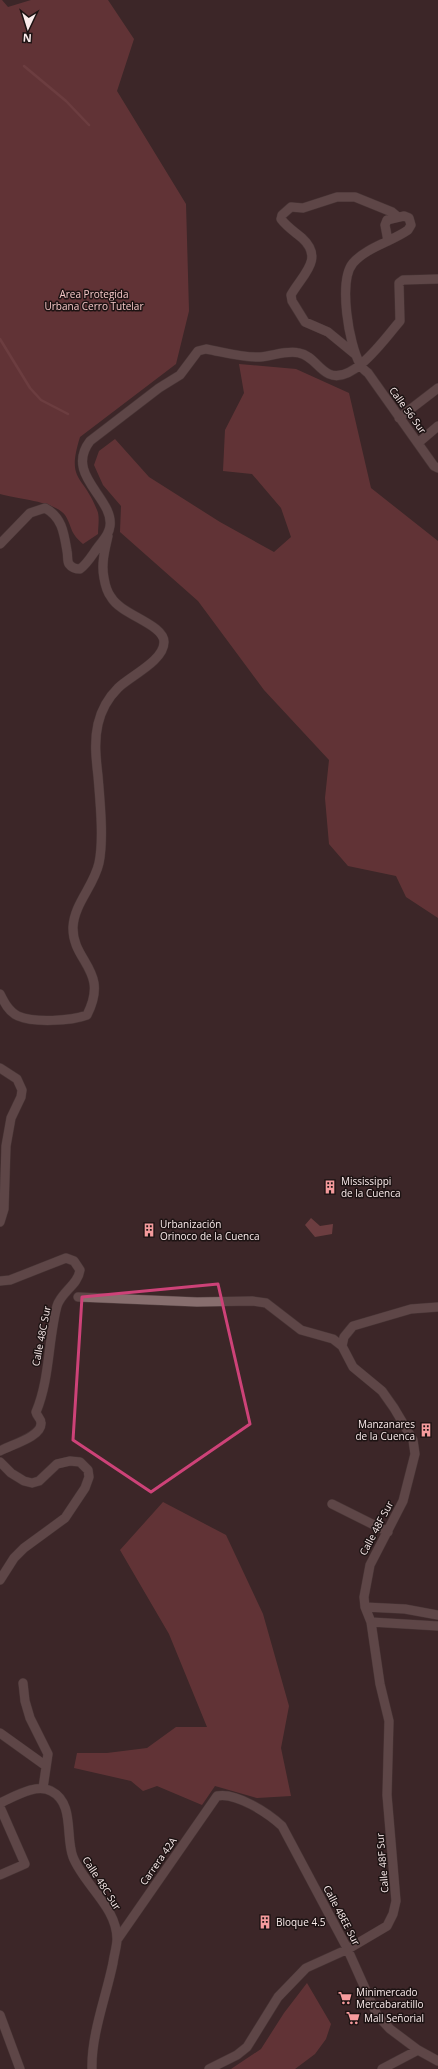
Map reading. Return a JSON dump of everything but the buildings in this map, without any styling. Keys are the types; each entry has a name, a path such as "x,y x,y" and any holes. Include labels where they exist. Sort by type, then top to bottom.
{"street":[{"path":"356,356 328,332 305,322 292,300 291,295 312,262 312,252 306,242 284,223 281,219 282,215 291,207 303,208 337,197 355,197 392,212 398,217"},
{"path":"356,356 348,321 345,285 347,271 360,257 408,230 411,225 409,218 404,216 387,220 385,225 388,241"},
{"path":"0,994 8,1007 19,1016 41,1019 74,1019 87,1015 94,1002 94,983 90,967 79,948 74,935 74,921 77,910 99,865 100,798 96,753 98,725 107,702 119,688 161,653 164,644 164,636 159,630 121,608 111,598 103,576 110,518 86,474 83,463 84,450 90,441 159,388 180,375 198,351 206,349 259,357 301,353 310,358 330,375 340,376 352,372 400,321 399,283 403,280 438,279"},
{"name":"Calle 56 Sur","path":"356,356 360,365 368,373 399,418 438,468"},
{"path":"399,418 438,388"},
{"path":"418,443 438,426"},
{"path":"0,544 30,513 45,508 53,512 59,520 64,532 69,564 74,568 80,569 86,565 108,534"},
{"path":"0,1068 17,1079 22,1090 21,1097 11,1118 6,1146 4,1209 0,1222"},
{"name":"Calle 48C Sur","path":"0,1281 10,1280 66,1258 74,1261 80,1270 76,1281 67,1290 57,1306 50,1339 43,1386 36,1412 41,1422 41,1427 32,1437 0,1451"},
{"path":"78,1297 197,1302 252,1301 266,1303 301,1330 333,1339 342,1346 344,1337 353,1326 412,1309 438,1307"},
{"name":"Calle 48F Sur","path":"342,1346 353,1367 382,1391 414,1440 415,1454 403,1501 370,1565 364,1597 365,1607 371,1622 380,1684 389,1721 387,1795 396,1900 393,1914 387,1926 348,1949"},
{"path":"0,1462 24,1481 32,1483 39,1481 57,1464 70,1461 80,1462 88,1470 89,1477 85,1488 65,1518 24,1548 14,1558 0,1580"},
{"path":"332,1504 388,1532"},
{"path":"365,1607 405,1609 438,1615"},
{"path":"371,1622 438,1626"},
{"path":"0,1803 23,1793 43,1788 48,1754 28,1714 23,1683"},
{"path":"0,1733 46,1766"},
{"name":"Calle 48C Sur","path":"43,1788 57,1795 65,1806 72,1855 76,1865 108,1910 114,1925 117,1940 108,1986 91,2054 92,2069"},
{"name":"Calle 48EE Sur","path":"217,1796 225,1794 235,1796 275,1819 282,1826 348,1949 377,2015 390,2029 418,2050 437,2059"},
{"name":"Carrera 42A","path":"117,1940 217,1796"},
{"path":"0,1807 25,1864 0,1875"},
{"path":"210,2069 237,2055 247,2047 278,1998 306,1968 348,1949"},
{"path":"0,2015 20,2069"},
{"path":"382,2069 418,2050"}],"highlighted area":[{"path":"218,1284 250,1424 151,1492 73,1440 82,1297"}],"green space":[{"name":"Area Protegida Urbana Cerro Tutelar","path":"0,0 2,0 8,7 31,0 108,0 134,39 117,91 186,204 189,311 176,364 80,437 76,452 76,470 78,477 92,498 99,518 98,534 83,544 75,536 65,515 60,510 35,501 0,494"},
{"path":"239,364 296,369 349,393 371,488 438,541 438,918 406,897 396,876 348,866 329,844 325,798 329,760 264,690 198,601 120,532 121,506 103,485 94,465 99,451 115,439 149,477 220,522 274,552 291,537 281,508 252,474 223,471 225,430 244,393"},
{"path":"163,1502 226,1535 263,1614 289,1706 281,1748 291,1796 257,1798 215,1786 202,1805 157,1786 143,1791 131,1781 74,1768 77,1753 107,1753 147,1748 176,1727 207,1727 169,1634 120,1550"},
{"path":"307,1983 331,2024 326,2039 315,2054 295,2069 231,2069 261,2049 284,2013"}],"shaded area":[{"path":"311,1218 320,1226 333,1224 332,1234 315,1237 305,1225"}],"waterway":[{"path":"24,66 66,101 89,125"},
{"path":"0,339 30,388 41,400 68,414"}],"place":[{"name":"Mississippi de la Cuenca","path":"330,1187"},
{"name":"Urbanización Orinoco de la Cuenca","path":"149,1230"},
{"name":"Manzanares de la Cuenca","path":"426,1430"},
{"name":"Bloque 4.5","path":"265,1922"},
{"name":"Minimercado Mercabaratillo","path":"345,1998"},
{"name":"Mall Señorial","path":"353,2018"}]}
